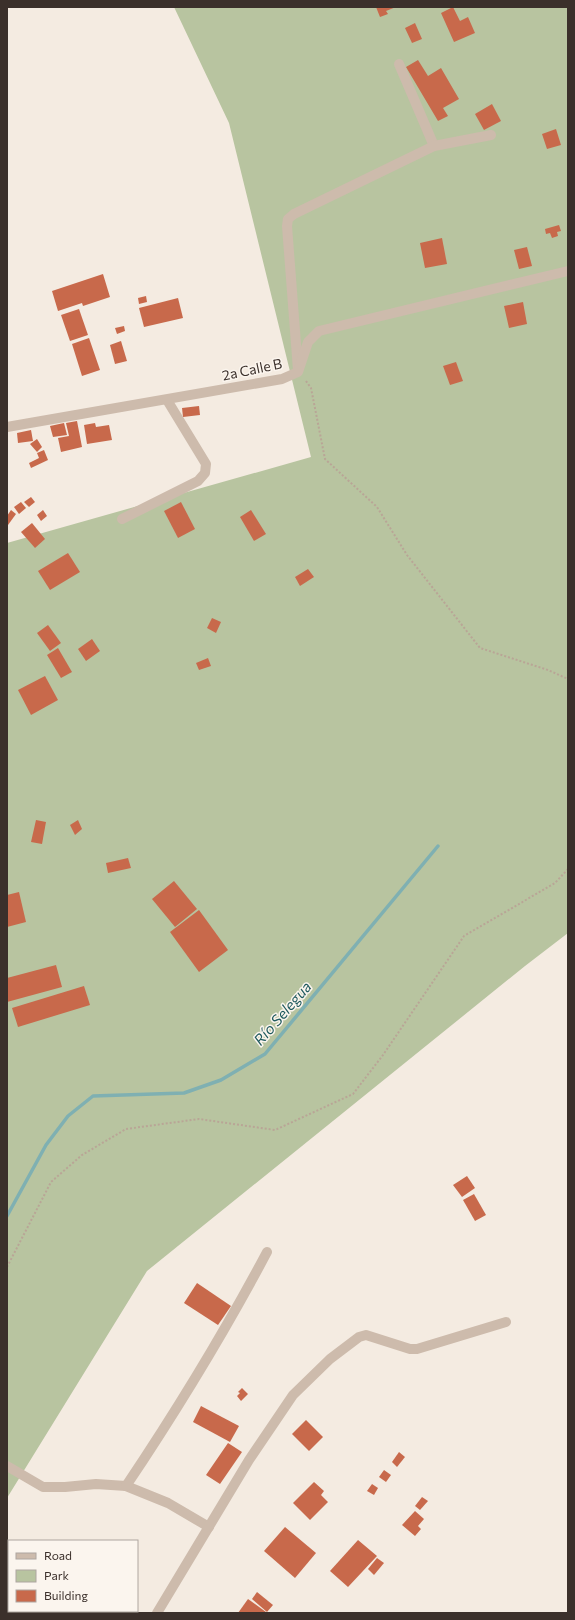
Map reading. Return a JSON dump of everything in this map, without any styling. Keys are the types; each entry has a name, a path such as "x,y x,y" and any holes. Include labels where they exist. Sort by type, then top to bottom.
{"street":[{"path":"400,64 434,146"},
{"path":"298,372 287,226 288,219 294,214 434,146 491,135"},
{"name":"2a Calle B","path":"7,426 167,400 282,379 298,372 308,342 319,331 568,271"},
{"path":"122,519 198,481 205,473 206,464 167,400"},
{"path":"126,1486 166,1428 230,1322 267,1252"},
{"path":"157,1613 249,1460 293,1395 330,1358 359,1337 366,1335 410,1349 506,1322"},
{"path":"7,1466 43,1487 65,1487 96,1484 126,1486 168,1503 208,1527"}],"path":[{"path":"298,372 312,388 325,459 377,508 407,555 480,648 548,670 568,679"},
{"path":"7,1267 51,1182 82,1155 126,1129 200,1119 275,1130 352,1094 383,1055 464,936 555,883 568,869"}],"green space":[{"path":"174,7 568,7 568,933 147,1271 7,1498 7,543 311,457 229,123"}],"building":[{"path":"376,7 396,7 386,11 388,14 380,17"},
{"path":"453,7 460,21 468,17 475,33 454,42 441,13"},
{"path":"415,23 422,39 412,43 405,28"},
{"path":"418,60 428,76 441,68 459,99 443,108 448,116 438,121 406,67"},
{"path":"492,104 501,121 484,130 475,114"},
{"path":"556,129 561,145 547,149 542,134"},
{"path":"559,225 561,231 557,232 558,236 552,238 550,233 546,234 545,229"},
{"path":"442,238 447,264 425,268 420,243"},
{"path":"527,247 532,266 519,269 514,250"},
{"path":"103,274 110,297 83,306 82,303 58,311 52,291"},
{"path":"146,296 147,302 139,304 138,298"},
{"path":"178,298 183,318 144,327 139,308"},
{"path":"523,302 527,324 509,328 504,306"},
{"path":"79,309 88,335 70,341 61,315"},
{"path":"124,326 125,331 117,334 115,328"},
{"path":"89,338 100,370 82,376 72,344"},
{"path":"121,341 127,361 115,364 110,345"},
{"path":"456,362 463,381 450,385 443,366"},
{"path":"199,406 200,415 183,417 182,408"},
{"path":"77,421 82,447 61,452 58,438 69,436 66,423"},
{"path":"64,423 67,435 53,437 50,426"},
{"path":"95,423 96,427 109,425 112,440 87,444 84,425"},
{"path":"31,430 33,441 18,443 17,433"},
{"path":"37,439 42,447 37,452 30,444"},
{"path":"44,450 48,460 31,468 29,463 39,458 37,453"},
{"path":"31,497 35,502 29,507 24,502"},
{"path":"21,502 26,508 19,514 14,507"},
{"path":"181,502 195,529 178,538 164,511"},
{"path":"11,510 16,514 8,525 7,516"},
{"path":"43,510 47,516 41,521 37,515"},
{"path":"251,510 266,534 254,541 240,517"},
{"path":"32,523 45,539 35,548 21,532"},
{"path":"68,553 80,572 50,590 38,571"},
{"path":"308,569 314,577 300,586 295,577"},
{"path":"212,618 221,622 216,633 207,628"},
{"path":"48,625 61,643 50,651 37,633"},
{"path":"92,639 100,651 86,661 78,649"},
{"path":"58,648 72,672 61,678 47,655"},
{"path":"208,658 211,666 199,670 196,663"},
{"path":"45,676 58,700 31,715 18,690"},
{"path":"36,820 46,822 42,844 31,842"},
{"path":"78,820 82,829 75,835 70,825"},
{"path":"128,858 131,868 108,873 106,863"},
{"path":"174,881 197,909 175,927 152,899"},
{"path":"19,892 26,922 7,927 7,895"},
{"path":"199,910 228,950 199,972 170,932"},
{"path":"56,965 62,987 7,1002 7,978"},
{"path":"84,986 90,1005 18,1027 12,1008"},
{"path":"467,1176 475,1188 462,1197 453,1185"},
{"path":"474,1194 486,1215 475,1221 463,1200"},
{"path":"197,1283 231,1306 218,1325 184,1303"},
{"path":"242,1388 248,1394 241,1401 237,1396 240,1393 238,1392"},
{"path":"201,1406 239,1426 230,1442 193,1422"},
{"path":"306,1420 323,1437 309,1451 292,1434"},
{"path":"228,1443 242,1452 220,1484 206,1475"},
{"path":"399,1452 405,1457 397,1467 392,1462"},
{"path":"384,1470 391,1475 386,1482 379,1477"},
{"path":"314,1482 324,1491 321,1495 328,1502 310,1520 293,1503"},
{"path":"372,1484 378,1488 374,1495 367,1491"},
{"path":"422,1497 428,1501 420,1510 415,1506"},
{"path":"415,1511 424,1519 418,1526 421,1529 415,1536 402,1525"},
{"path":"285,1527 316,1553 295,1578 264,1551"},
{"path":"358,1540 377,1556 348,1587 330,1571"},
{"path":"377,1558 384,1563 374,1575 368,1569"},
{"path":"8,1567 8,1588 7,1587"},
{"path":"257,1592 273,1605 267,1612 252,1599"},
{"path":"248,1599 266,1612 238,1613"}],"waterway":[{"name":"Río Selegua","path":"7,1216 46,1145 68,1116 93,1096 184,1093 221,1080 265,1054 438,846"}]}
